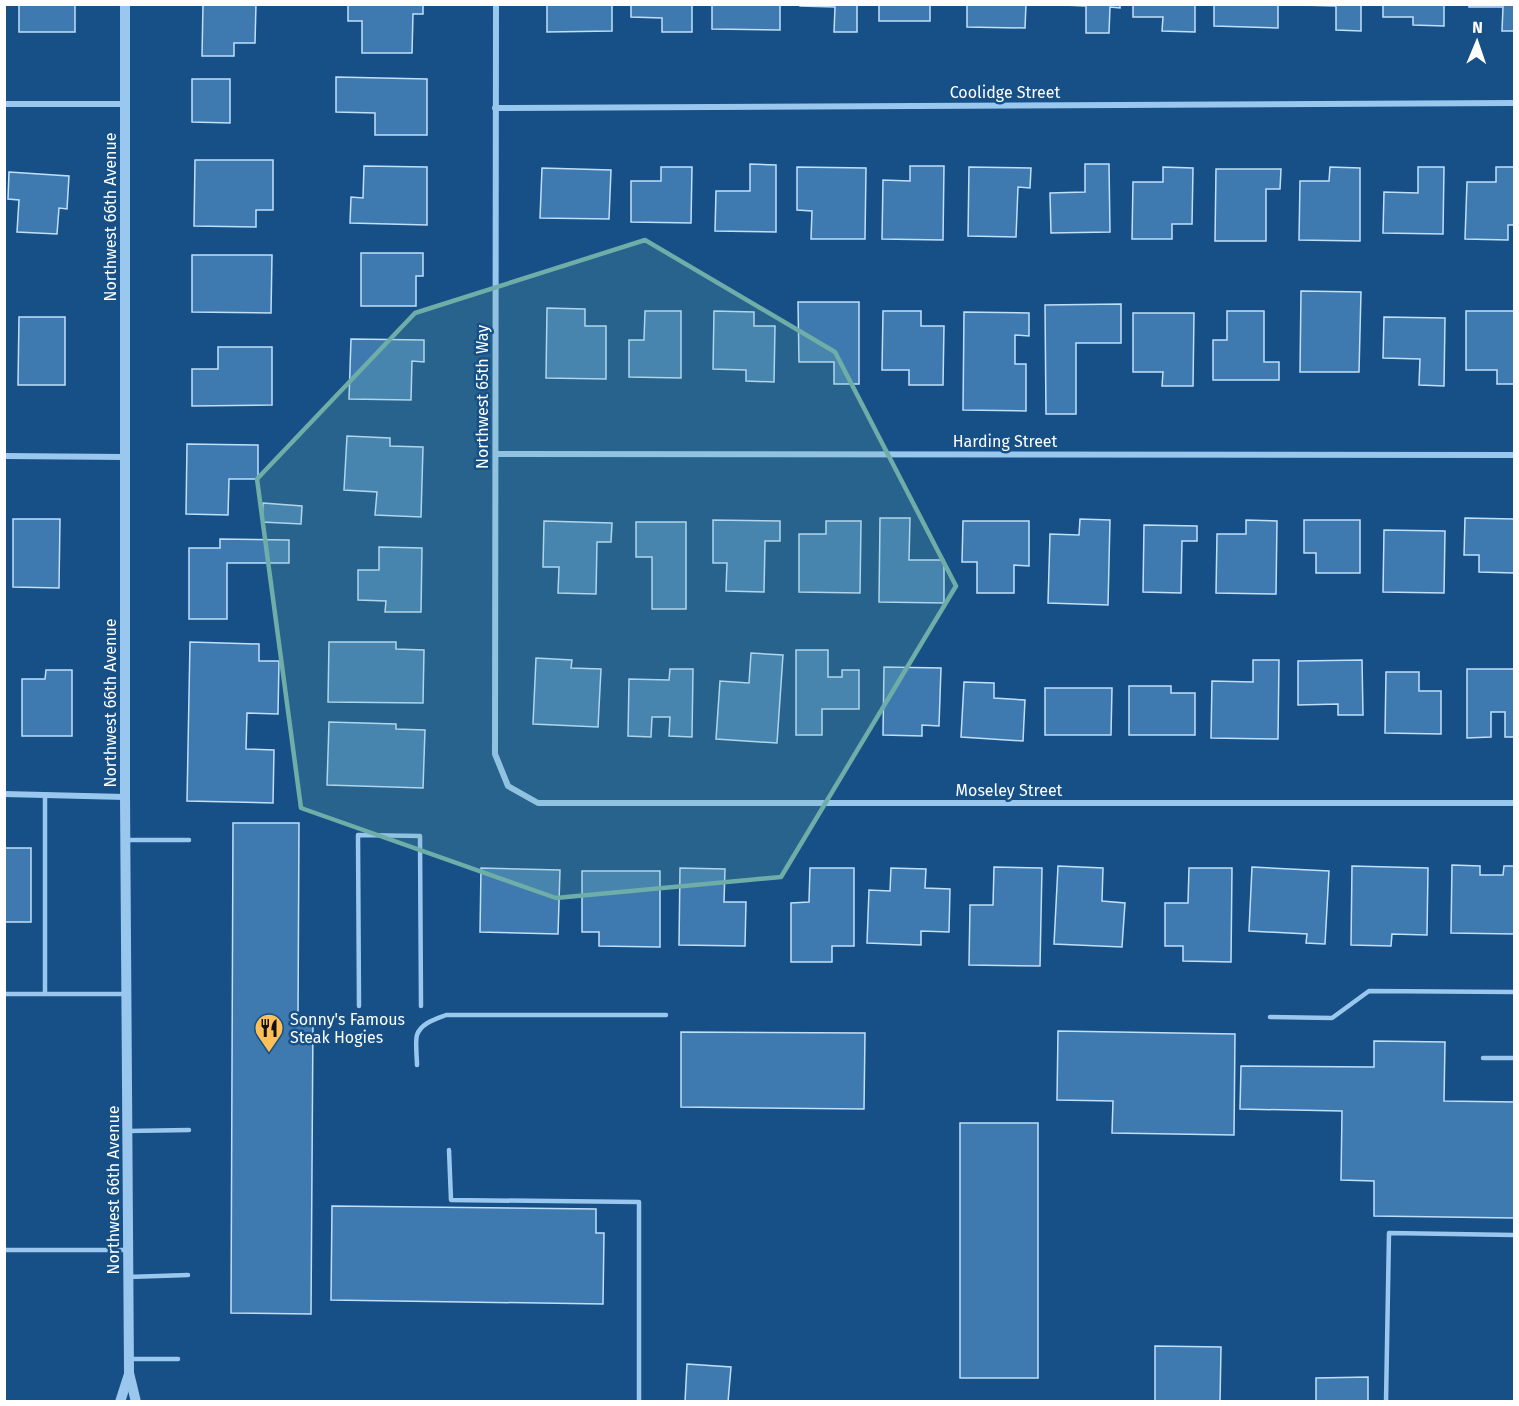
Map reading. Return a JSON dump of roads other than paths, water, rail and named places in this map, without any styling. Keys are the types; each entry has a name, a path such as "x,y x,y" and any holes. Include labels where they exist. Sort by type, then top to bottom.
{"street":[{"name":"Northwest 66th Avenue","path":"125,4 125,797 128,1277 129,1373 136,1401"},
{"name":"Northwest 65th Way","path":"496,4 495,754 508,786"},
{"name":"Coolidge Street","path":"495,108 1515,103"},
{"path":"4,104 125,104"},
{"name":"Harding Street","path":"496,454 1515,455"},
{"path":"4,456 125,457"},
{"name":"Moseley Street","path":"508,786 538,803 1515,803"},
{"path":"4,794 125,797"},
{"path":"120,1401 129,1373"}],"lane":[{"path":"45,795 45,994"},
{"path":"359,1006 358,835 420,836 421,1006"},
{"path":"126,840 189,840"},
{"path":"1270,1017 1332,1018 1369,991 1515,992"},
{"path":"4,994 126,994"},
{"path":"417,1065 417,1035 433,1019 446,1016 666,1015"},
{"path":"1483,1058 1515,1058"},
{"path":"127,1131 189,1130"},
{"path":"449,1150 451,1200 639,1202 639,1401"},
{"path":"1386,1401 1389,1233 1515,1235"},
{"path":"4,1250 128,1250"},
{"path":"128,1277 188,1275"},
{"path":"129,1359 178,1359"}],"place":[{"name":"Sonny's Famous Steak Hogies","path":"269,1054"}]}
